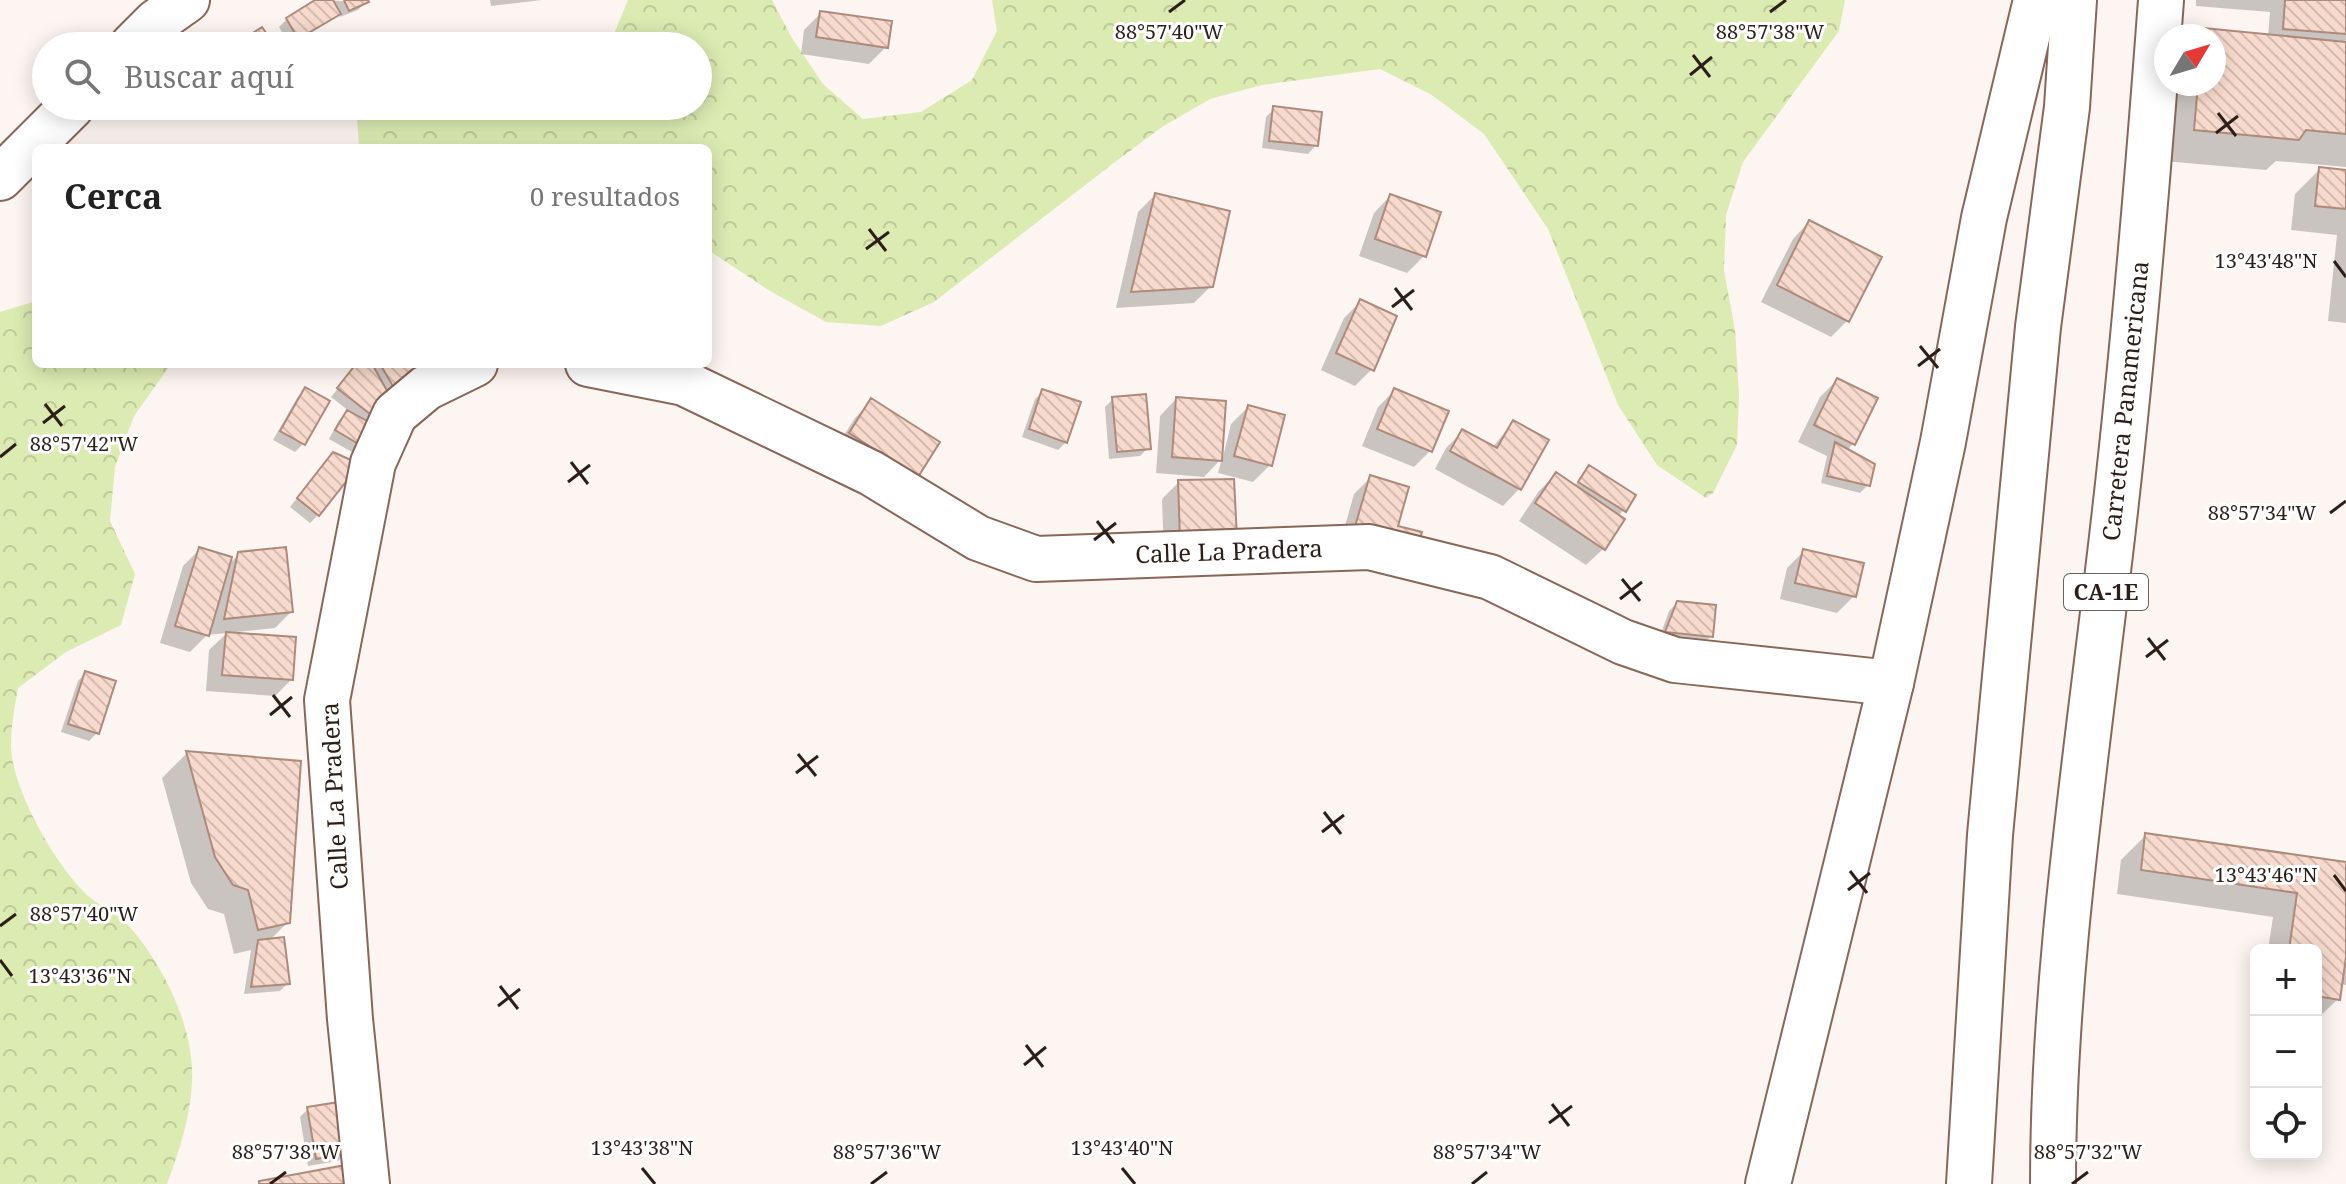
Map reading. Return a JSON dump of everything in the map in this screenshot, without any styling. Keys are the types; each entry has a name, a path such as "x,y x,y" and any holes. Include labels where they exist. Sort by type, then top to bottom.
{"main road":[{"path":"146,32 187,0"},
{"path":"1768,1184 1891,683 1943,442 1984,218 2036,0"},
{"path":"1969,1184 1991,819 2038,327 2067,107 2074,0"},
{"name":"Carretera Panamericana","path":"2053,1184 2053,1093 2068,909 2126,424 2161,0"},
{"path":"34,144 58,120"},
{"path":"0,178 32,146"},
{"name":"Calle La Pradera","path":"367,1184 350,1019 327,700 373,463 395,414 426,388 467,368"},
{"name":"Calle La Pradera","path":"608,368 684,383 871,473 978,538 1036,559 1369,547 1490,577 1623,642 1675,660 1891,683"}],"green space":[{"path":"628,0 772,0 792,38 823,84 863,119 921,112 972,80 997,31 992,0 1845,0 1839,31 1743,162 1726,215 1724,270 1735,330 1739,394 1737,445 1713,493 1706,498 1657,465 1618,405 1548,229 1484,134 1432,95 1380,69 1262,85 1210,99 1162,127 934,302 881,326 826,322 770,291 712,253 712,144 359,144 357,120 712,120 712,32 615,32"},
{"path":"32,302 32,368 168,368 134,416 115,467 110,521 135,574 121,625 66,652 18,688 11,743 18,781 48,845 86,894 125,922 143,943 166,980 183,1021 192,1062 191,1096 183,1135 167,1184 0,1184 0,312"}],"building":[{"path":"315,0 333,0 341,14 310,32 294,32 286,18"},
{"path":"344,0 368,0 369,2 349,11"},
{"path":"2285,0 2346,0 2346,34 2283,29"},
{"path":"820,11 892,21 888,48 816,37"},
{"path":"2226,30 2346,42 2346,134 2306,130 2299,140 2194,130 2197,96 2226,96"},
{"path":"1273,106 1322,112 1318,146 1269,141"},
{"path":"2319,167 2346,170 2346,209 2315,206"},
{"path":"1155,193 1230,211 1213,287 1131,292"},
{"path":"1390,194 1441,212 1426,257 1375,239"},
{"path":"1809,220 1882,257 1849,322 1777,285"},
{"path":"1360,299 1397,316 1374,371 1336,353"},
{"path":"353,368 374,368 390,396 374,417 337,388"},
{"path":"382,368 418,368 424,378 397,393"},
{"path":"1837,378 1878,398 1855,445 1814,425"},
{"path":"305,387 330,401 305,445 280,431"},
{"path":"1394,388 1449,411 1432,452 1377,429"},
{"path":"1042,389 1081,402 1067,443 1029,429"},
{"path":"1146,394 1151,449 1117,452 1112,397"},
{"path":"1176,397 1226,401 1222,461 1172,457"},
{"path":"871,398 940,442 918,477 849,433"},
{"path":"1248,405 1285,415 1272,466 1234,456"},
{"path":"347,410 374,425 362,446 335,430"},
{"path":"1513,420 1549,440 1521,490 1450,451 1462,429 1497,448"},
{"path":"1835,442 1875,464 1870,486 1827,476"},
{"path":"333,452 360,464 319,516 297,498"},
{"path":"1589,465 1636,495 1626,512 1578,482"},
{"path":"1556,472 1625,519 1605,550 1535,503"},
{"path":"1370,475 1409,487 1398,526 1422,532 1417,549 1354,530"},
{"path":"1234,479 1237,538 1180,540 1178,480"},
{"path":"199,547 232,557 209,636 175,626"},
{"path":"286,547 293,612 224,619 238,552"},
{"path":"1803,549 1864,563 1856,597 1795,583"},
{"path":"1677,601 1716,605 1713,637 1665,632"},
{"path":"226,632 296,637 293,680 222,675"},
{"path":"85,671 116,681 99,734 68,724"},
{"path":"186,751 301,761 290,923 258,930 248,890 233,885 215,857"},
{"path":"2145,833 2346,862 2346,957 2340,1000 2322,997 2322,944 2290,944 2297,893 2141,870"},
{"path":"284,937 290,984 251,987 258,940"},
{"path":"339,1102 348,1153 316,1159 307,1107"},
{"path":"351,1164 355,1184 259,1184 259,1181"}]}
